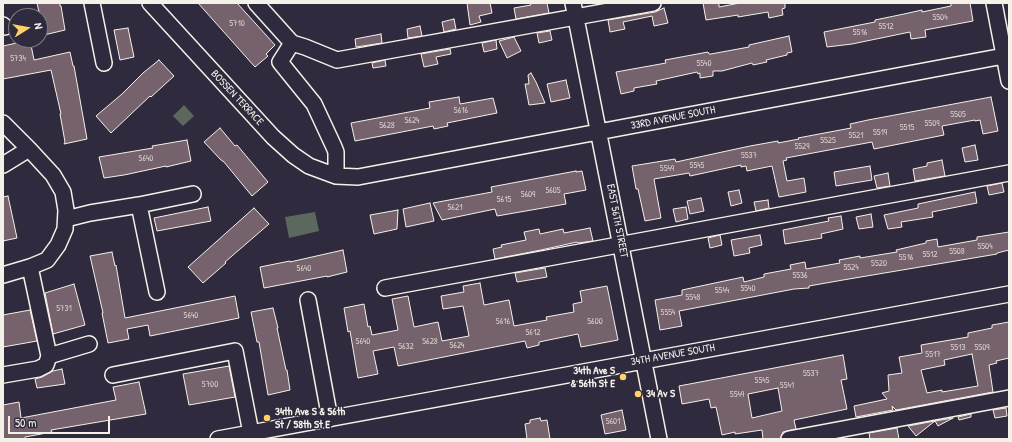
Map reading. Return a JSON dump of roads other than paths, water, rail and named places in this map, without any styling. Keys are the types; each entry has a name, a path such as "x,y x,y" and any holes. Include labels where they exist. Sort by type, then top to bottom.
{"street":[{"path":"92,3 104,63"},
{"name":"BOSSEN TERRACE","path":"150,3 274,137 293,155 309,166 336,176"},
{"path":"256,3 292,43 337,60 575,10 653,3"},
{"path":"994,3 1007,55 1009,81"},
{"name":"EAST 56TH STREET","path":"575,10 660,439"},
{"path":"292,43 280,62 314,104 336,152 336,176"},
{"name":"33RD AVENUE SOUTH","path":"336,176 358,177 1007,55"},
{"path":"3,123 29,148 53,175 63,192 66,210 65,229 58,245 47,260 7,274"},
{"path":"3,165 29,148"},
{"path":"385,288 1009,173"},
{"path":"66,219 90,213 139,206 193,194"},
{"path":"139,206 157,292"},
{"path":"3,375 38,369 46,365 49,356 30,267"},
{"name":"34TH AVENUE SOUTH","path":"218,439 1009,294"},
{"path":"308,300 330,418"},
{"path":"49,356 89,344"},
{"path":"113,375 235,351 251,433"},
{"path":"789,439 1009,398"}],"place":[{"name":"34th Ave S & 56th St E","path":"623,377"},
{"name":"34 Av S","path":"638,394"},
{"name":"34th Ave S & 56th St / 58th St E","path":"267,418"}]}
